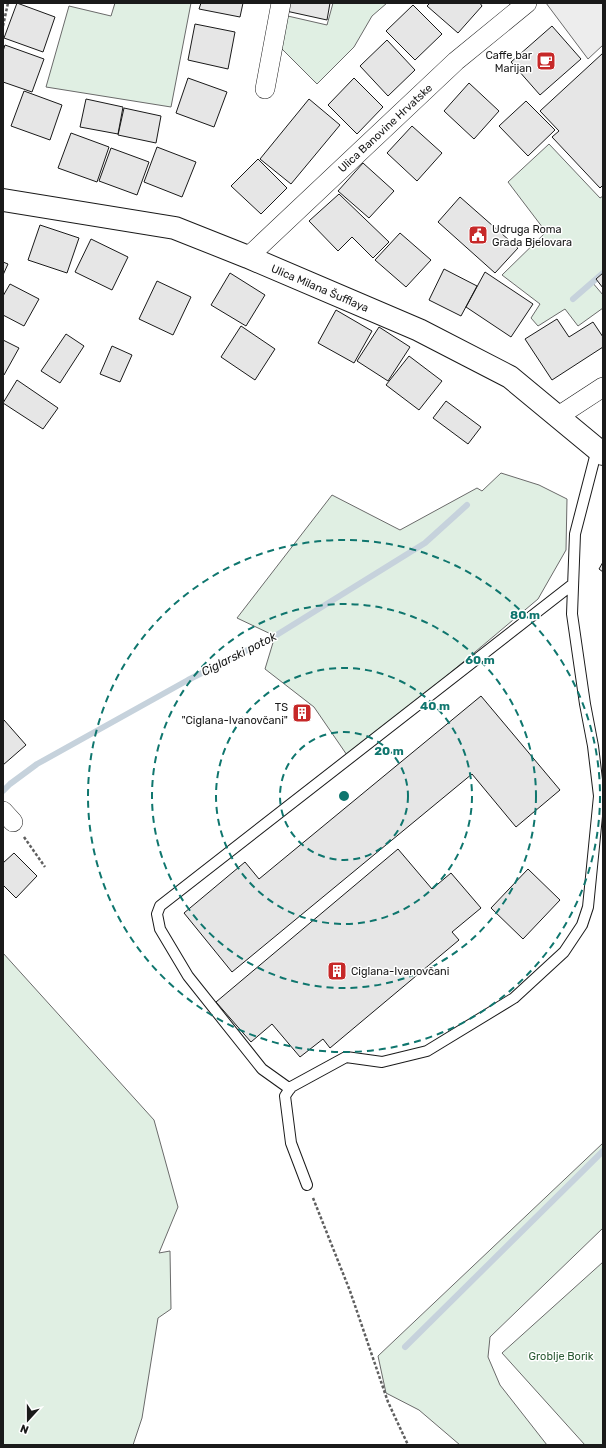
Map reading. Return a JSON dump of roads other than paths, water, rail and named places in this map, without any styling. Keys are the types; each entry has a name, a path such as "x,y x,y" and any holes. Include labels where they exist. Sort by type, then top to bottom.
{"street":[{"path":"265,89 281,3"},
{"name":"Ulica Banovine Hrvatske","path":"248,258 456,61 527,3"},
{"name":"Ulica Milana Šufflaya","path":"3,200 175,228 419,330 510,377 600,452"},
{"path":"557,417 603,387"}],"lane":[{"path":"308,1185 291,1143 285,1096 290,1089 346,1057 382,1062 427,1051 514,998 564,952 582,925 588,906 599,796 593,746 585,704 572,614 575,534 600,452"},
{"path":"290,1089 262,1069 188,976 160,929 157,914 160,906 574,584"}],"waterway":[{"name":"Ciglarski potok","path":"573,299 603,273"},
{"name":"Ciglarski potok","path":"3,791 37,764 188,680 275,636 425,543 467,505"},
{"path":"405,1347 603,1151"}],"place":[{"name":"Caffe bar Marijan","path":"546,61"},
{"name":"Udruga Roma Grada Bjelovara","path":"478,235"},
{"name":"TS \"Ciglana-Ivanovčani\"","path":"302,713"},
{"name":"Ciglana-Ivanovčani","path":"337,971"}],"park label":[{"name":"Groblje Borik","path":"561,1356"}]}
